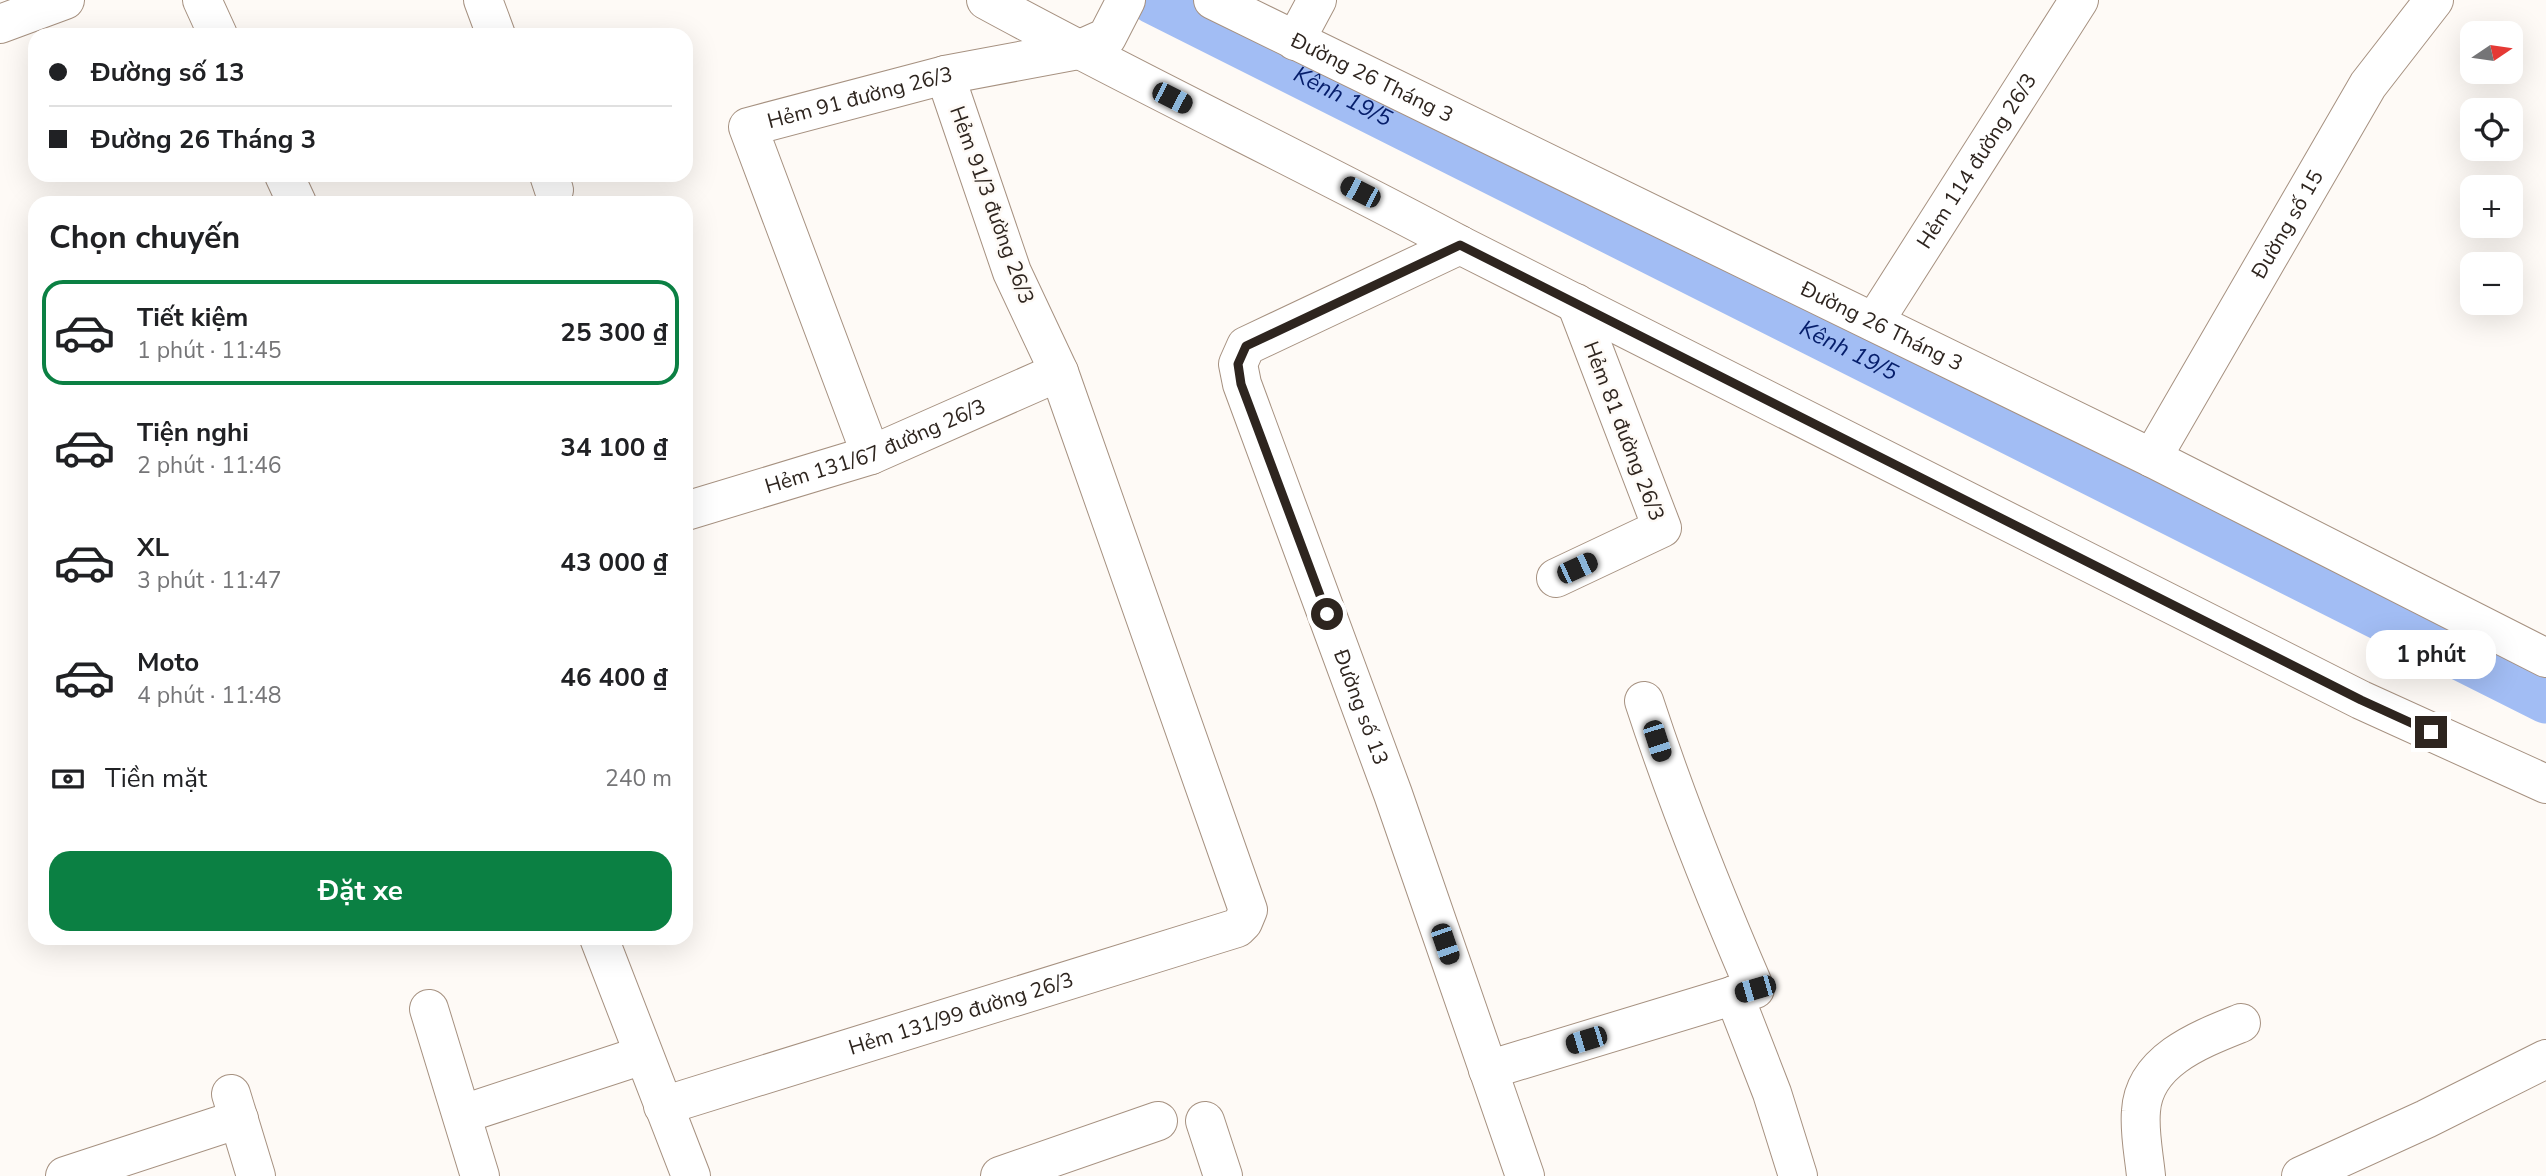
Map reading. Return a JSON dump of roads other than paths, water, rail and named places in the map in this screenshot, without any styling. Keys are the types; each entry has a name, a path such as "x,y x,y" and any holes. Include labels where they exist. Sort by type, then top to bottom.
{"street":[{"path":"0,24 65,0"},
{"path":"202,0 215,28"},
{"path":"483,0 493,28"},
{"path":"986,0 1093,44 1460,245 2361,700 2546,784"},
{"path":"1093,44 1126,0"},
{"name":"Đường 26 Tháng 3","path":"1213,0 2152,458 2546,657"},
{"path":"1295,41 1317,0"},
{"name":"Hẻm 114 đường 26/3","path":"1874,323 2079,0"},
{"name":"Đường số 15","path":"2152,458 2368,85 2434,0"},
{"name":"Hẻm 91 đường 26/3","path":"872,454 748,128 945,75 1093,44"},
{"name":"Hẻm 91/3 đường 26/3","path":"945,75 1012,272 1059,372 1248,910"},
{"name":"Đường số 13","path":"1460,245 1246,346 1238,364 1241,384 1393,794 1525,1176"},
{"name":"Hẻm 81 đường 26/3","path":"1556,578 1662,528 1576,303"},
{"name":"Hẻm 131/67 đường 26/3","path":"693,509 872,454 1059,372"},
{"path":"1644,701 1716,898 1798,1176"},
{"name":"Hẻm 131/99 đường 26/3","path":"663,1106 1237,928 1248,910"},
{"path":"602,945 691,1176"},
{"path":"1488,1070 1744,992"},
{"path":"429,1009 480,1176"},
{"path":"2146,1176 2140,1110 2150,1079 2172,1058 2196,1041 2241,1023"},
{"path":"463,1114 643,1055"},
{"path":"2301,1176 2426,1119 2546,1059"},
{"path":"65,1176 235,1106 256,1176"},
{"path":"1000,1176 1158,1121"},
{"path":"1205,1121 1223,1176"}],"waterway":[{"name":"Kênh 19/5","path":"1152,0 2546,700"}]}
